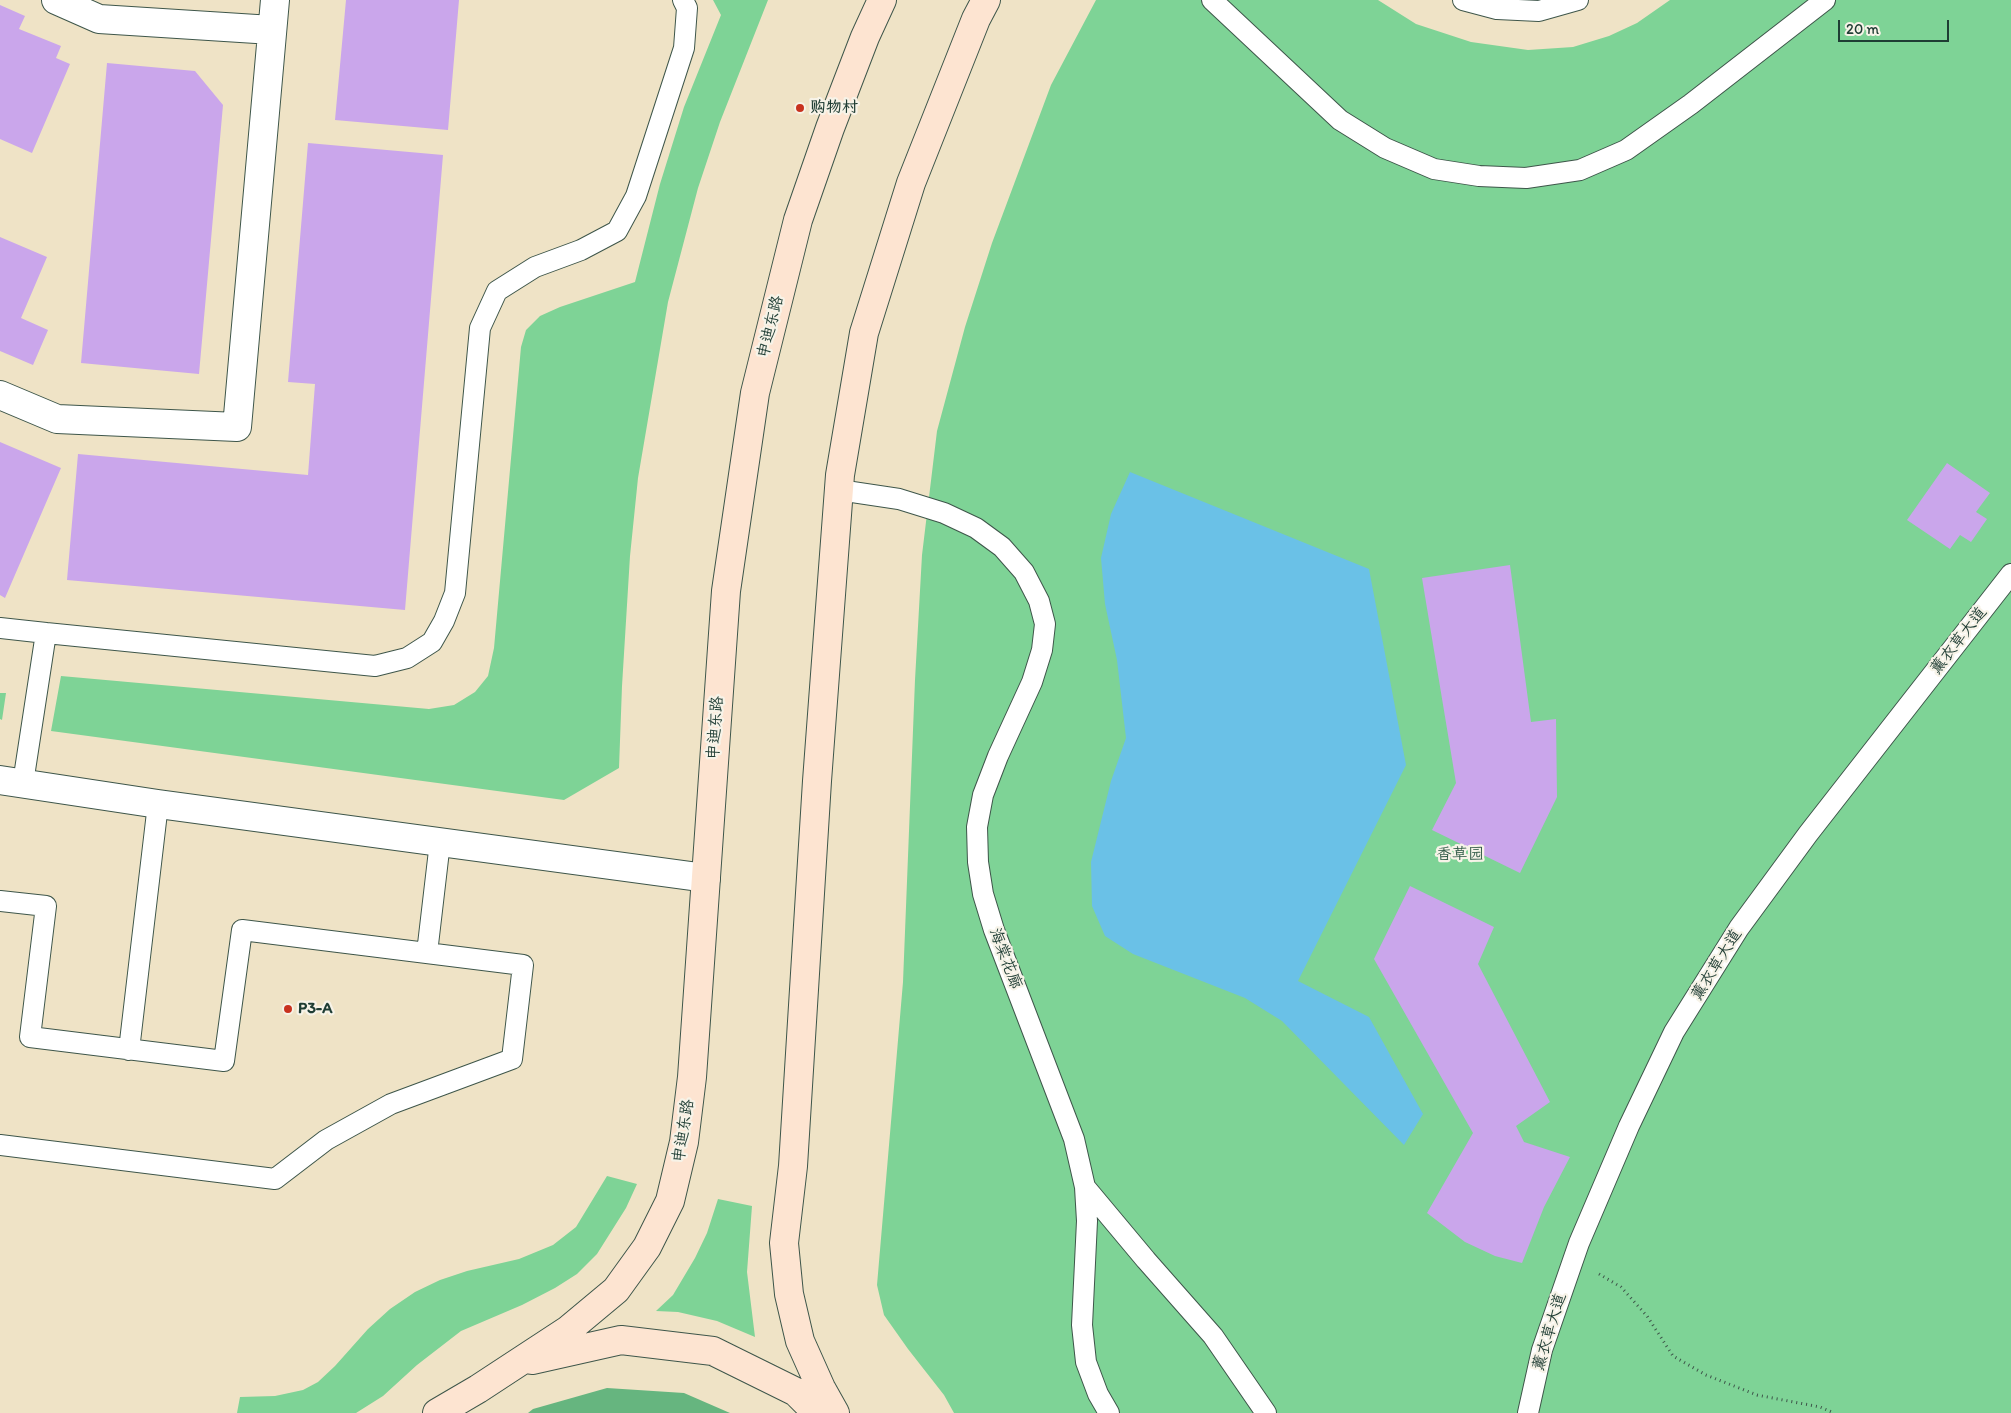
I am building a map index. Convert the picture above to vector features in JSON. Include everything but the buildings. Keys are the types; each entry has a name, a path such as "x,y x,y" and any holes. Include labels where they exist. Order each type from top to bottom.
{"street":[{"path":"56,0 99,19 272,30"},
{"path":"0,394 57,418 237,428 274,0"},
{"name":"申迪东路","path":"478,1389 568,1330 616,1290 647,1247 670,1201 684,1142 692,1077 726,590 755,394 798,220 830,128 865,37 882,0"},
{"path":"835,1413 821,1388 800,1341 789,1294 784,1243 792,1166 817,781 839,490 864,333 911,183 976,20 986,0"},
{"path":"12,782 158,804 706,878"},
{"path":"436,1413 530,1360 621,1340 713,1351 796,1392 817,1413"},
{"path":"450,1413 478,1389"}],"lane":[{"path":"0,628 375,666 407,658 432,642 444,621 455,592 480,328 497,291 535,267 581,250 616,231 636,196 684,48 687,8 683,0"},
{"path":"1212,0 1340,120 1385,148 1434,169 1478,176 1526,178 1580,170 1626,150 1691,104 1825,0"},
{"path":"1463,0 1497,9 1539,11 1578,0"},
{"name":"海棠花廊","path":"839,490 899,499 944,513 976,528 1002,547 1024,572 1039,601 1045,624 1042,650 1032,682 998,756 983,796 977,828 978,862 983,894 994,930 1074,1139 1085,1187 1086,1260 1082,1325 1086,1362 1098,1394 1109,1413"},
{"name":"薰衣草大道","path":"1528,1413 1542,1350 1573,1259 1629,1126 1674,1032 1739,928 1808,834 2011,574"},
{"path":"12,782 46,633"},
{"path":"129,1050 158,804"},
{"path":"427,953 440,842"},
{"path":"0,900 46,906 30,1037 224,1062 242,930 523,965 512,1059 391,1104 326,1140 275,1179 0,1145"},
{"path":"1085,1187 1213,1336 1266,1413"}],"path":[{"path":"1573,1259 1621,1287 1647,1316 1673,1356 1706,1375 1757,1395 1820,1407 1834,1413"}],"green space":[{"path":"713,0 768,0 720,122 698,188 668,302 638,478 630,556 619,768 564,800 51,731 61,676 429,709 454,705 475,692 488,676 494,648 521,347 526,330 540,316 560,307 635,282 660,184 684,107 721,15"},
{"name":"香草园","path":"1096,0 1378,0 1416,24 1471,42 1528,50 1573,47 1609,36 1637,23 1670,0 2011,0 2011,1413 954,1413 944,1395 884,1315 877,1285 903,982 922,555 937,431 965,327 992,243 1051,85"},
{"path":"0,693 6,693 2,720 0,719"},
{"path":"607,1176 637,1184 626,1208 597,1254 577,1274 522,1305 461,1331 417,1365 383,1396 356,1413 237,1413 240,1397 275,1396 303,1390 318,1382 368,1329 390,1309 415,1292 440,1280 467,1271 519,1259 553,1245 576,1227"},
{"path":"718,1199 752,1206 747,1272 755,1337 717,1321 678,1312 656,1311 673,1295 695,1258 707,1233"},
{"path":"607,1388 684,1393 730,1413 528,1413 533,1409"}],"water":[{"path":"1130,472 1369,569 1406,765 1298,981 1369,1017 1423,1114 1404,1145 1282,1021 1245,998 1133,954 1105,936 1092,906 1091,862 1111,781 1126,738 1117,660 1105,604 1101,558 1111,514"}],"place":[{"name":"购物村","path":"800,108"},
{"name":"P3-A","path":"288,1009"}]}
